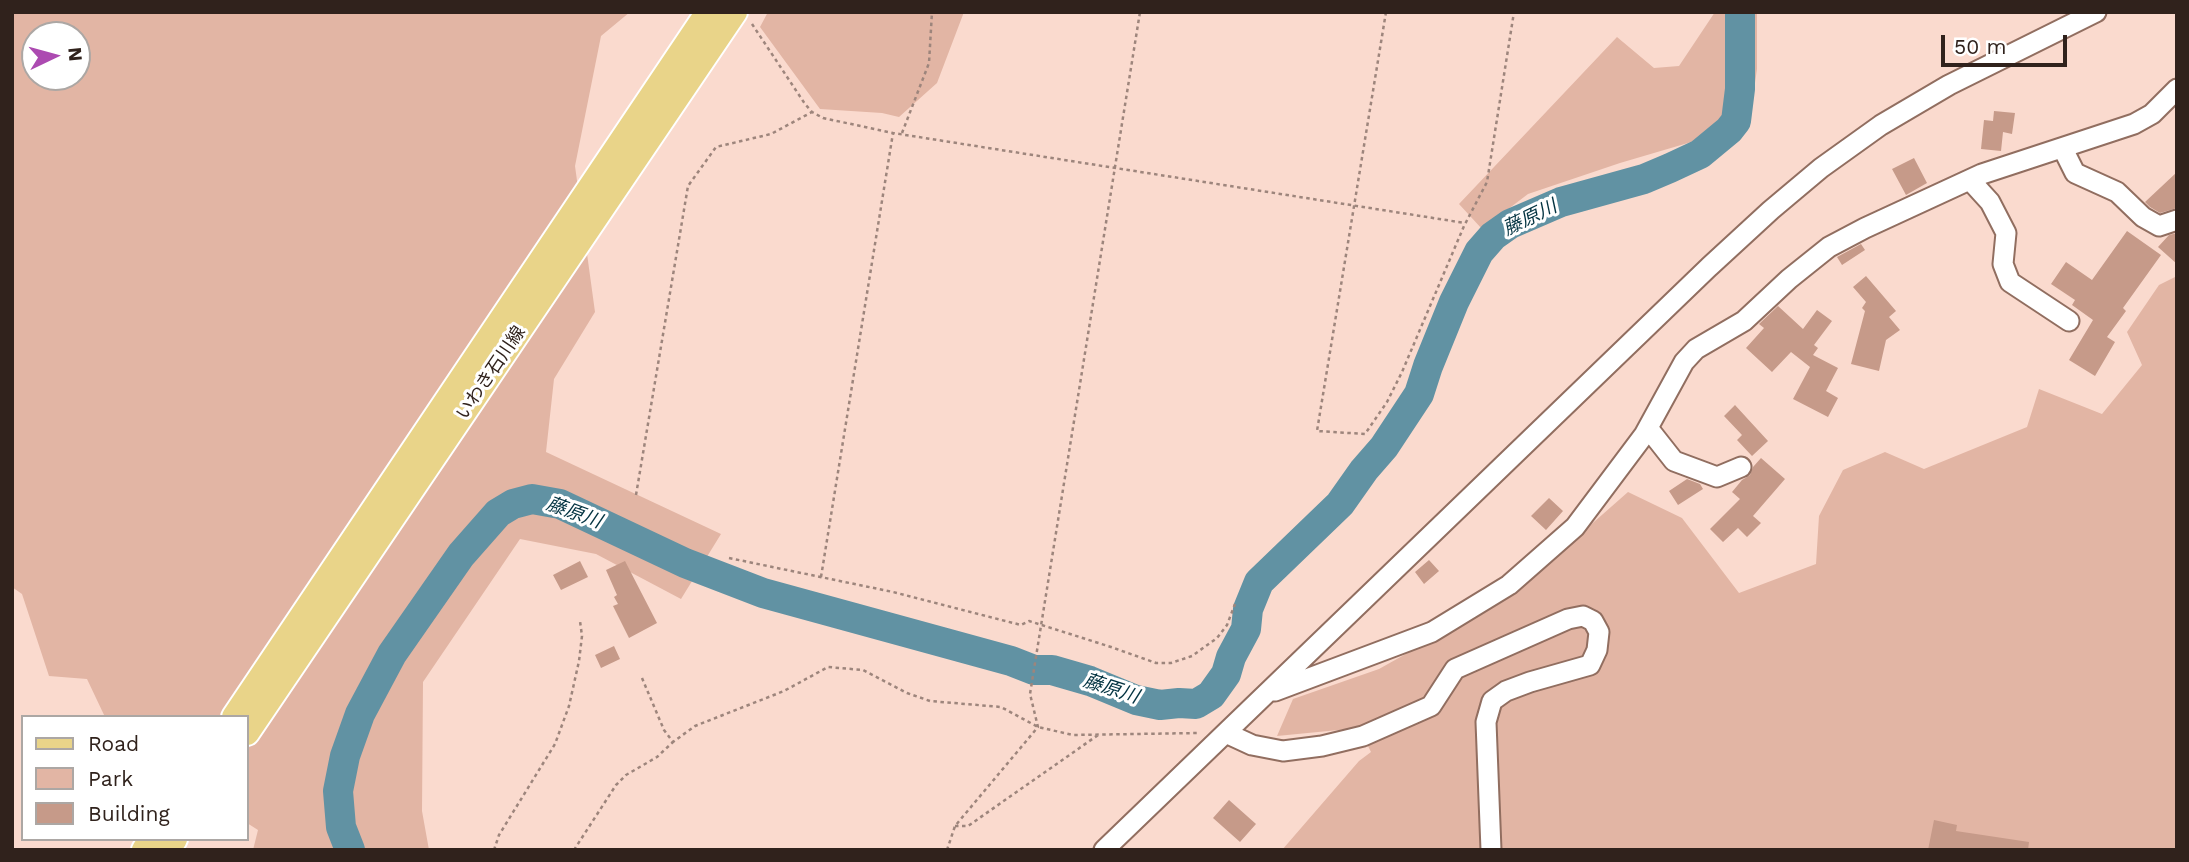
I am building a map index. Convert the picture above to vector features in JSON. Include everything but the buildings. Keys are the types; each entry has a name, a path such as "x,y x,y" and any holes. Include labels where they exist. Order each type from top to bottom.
{"main road":[{"name":"いわき石川線","path":"235,715 708,12"},
{"name":"いわき石川線","path":"248,732 743,18"}],"street":[{"path":"1104,850 1771,210 1821,168 1881,125 1949,85 2096,12"},
{"path":"1269,693 1432,632 1509,585 1575,527 1648,428 1684,362 1696,349 1744,321 1789,279 1829,247 1970,180 2134,124 2152,114 2177,89"},
{"path":"2063,149 2075,173 2116,192 2143,217 2159,226 2177,220"},
{"path":"1970,180 1990,202 2006,233 2003,264 2010,282 2069,321"},
{"path":"1648,428 1674,461 1717,477 1741,467"},
{"path":"1226,733 1252,746 1283,751 1322,746 1363,736 1432,706 1455,669 1568,619 1583,616 1593,621 1599,632 1597,650 1590,666 1530,682 1506,691 1492,701 1486,722 1491,850"}],"path":[{"path":"901,133 929,63 932,12"},
{"path":"1038,727 1030,694 1140,12"},
{"path":"1387,12 1318,431 1365,434 1397,382 1464,226 1486,182 1514,12"},
{"path":"743,18 812,112 823,118 893,133 1465,223"},
{"path":"636,495 688,186 716,147 771,134 812,112"},
{"path":"821,577 893,133"},
{"path":"729,558 893,592 1021,625 1029,621 1156,663 1171,663 1192,656 1217,638 1227,625 1235,604"},
{"path":"494,850 499,835 555,744 569,706 579,661 582,636 580,621"},
{"path":"574,850 616,785 626,775 657,757 673,742 702,723 783,691 828,667 863,670 907,693 930,701 1001,707 1038,727 1073,735 1226,733"},
{"path":"642,678 664,730 673,742"},
{"path":"947,850 955,826 1038,727"},
{"path":"955,826 968,826 1098,734"}],"green space":[{"path":"12,12 630,12 601,36 575,166 595,312 554,379 546,452 721,534 681,599 596,554 520,539 423,682 422,811 429,850 253,850 258,830 248,824 248,715 104,715 87,679 49,676 22,594 12,587"},
{"path":"768,12 964,12 937,83 899,117 882,113 820,109 760,27"},
{"path":"1715,12 1757,12 1757,69 1749,125 1620,163 1528,194 1482,229 1459,204 1617,37 1654,68 1679,66"},
{"path":"2177,276 2177,850 1282,850 1359,761 1371,752 1359,728 1277,736 1293,699 1379,669 1511,595 1628,492 1682,518 1739,593 1816,564 1819,516 1843,470 1885,452 1924,469 2027,427 2039,389 2102,414 2142,365 2127,332 2159,285"}],"waterway":[{"name":"藤原川","path":"350,850 341,827 338,791 345,756 360,714 392,654 461,555 498,513 513,504 532,499 560,504 685,563 763,593 1011,661 1034,670 1052,670 1090,681 1136,700 1160,705 1196,704 1211,695 1226,674 1231,657 1246,629 1248,609 1259,582 1340,504 1384,447 1419,394 1454,302 1479,252 1493,236 1510,224 1561,202 1644,179 1700,154 1736,121 1740,89 1740,12"}]}
